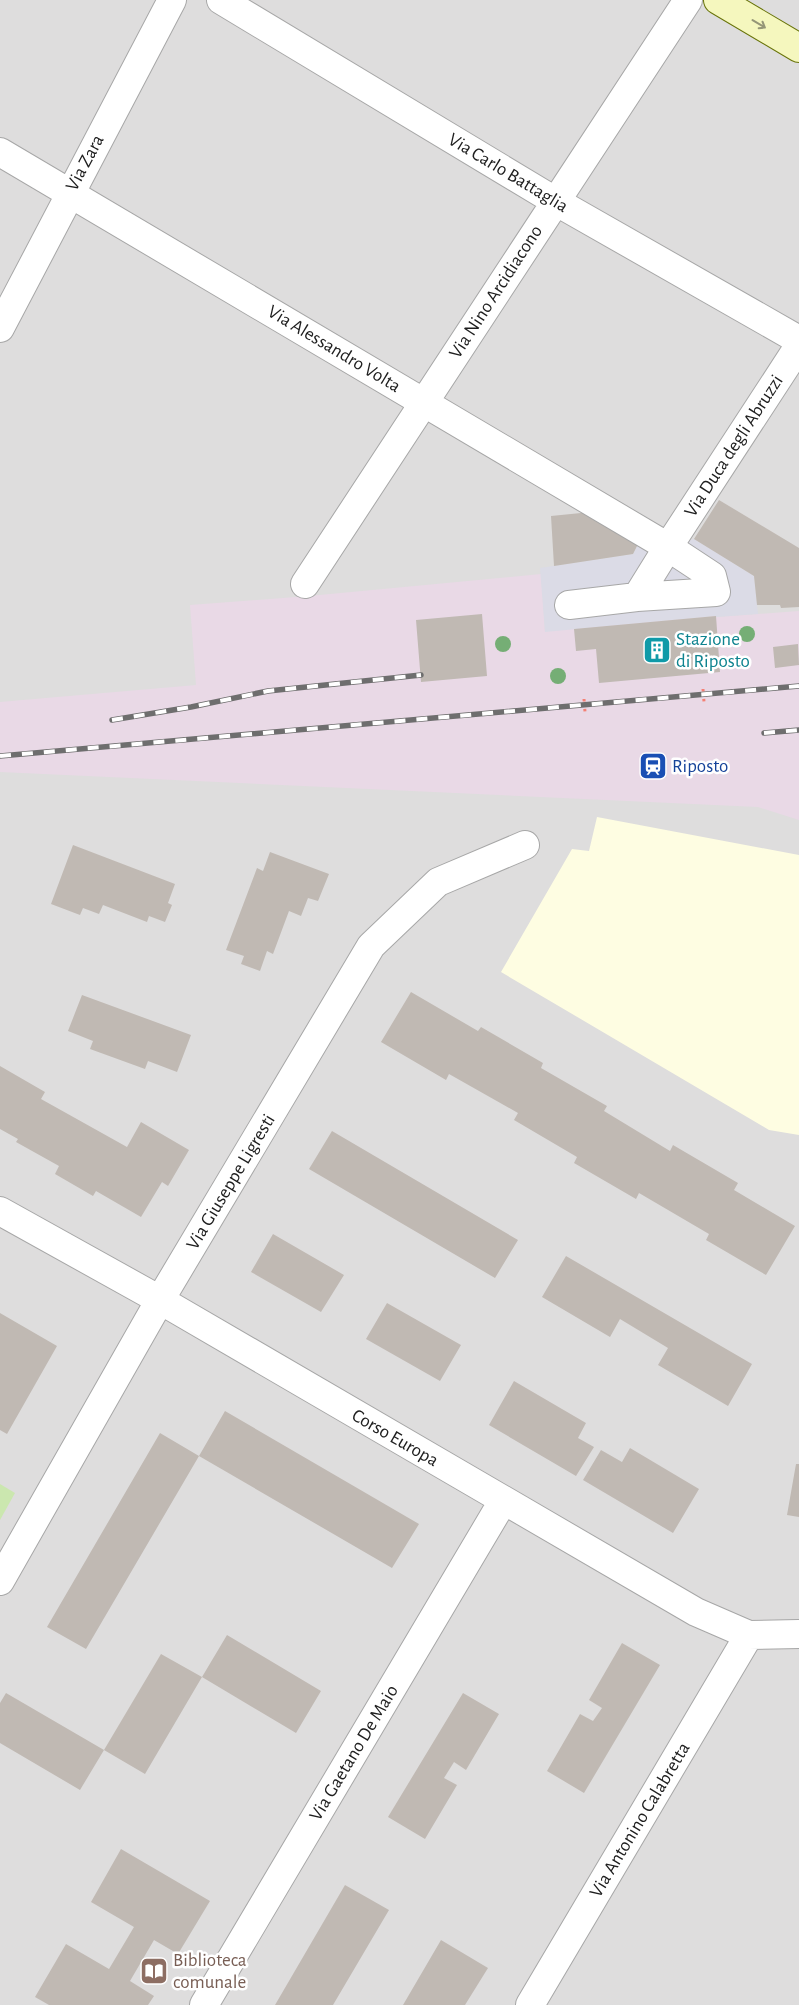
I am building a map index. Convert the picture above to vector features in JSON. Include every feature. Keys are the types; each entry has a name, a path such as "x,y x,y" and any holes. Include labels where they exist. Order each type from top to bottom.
{"street":[{"name":"Via Zara","path":"0,328 172,0"},
{"name":"Via Carlo Battaglia","path":"221,0 555,202 799,340"},
{"name":"Via Nino Arcidiacono","path":"305,584 688,0"},
{"path":"718,0 799,48"},
{"name":"Via Alessandro Volta","path":"0,152 668,546 712,576 716,592 637,597"},
{"name":"Via Duca degli Abruzzi","path":"637,597 668,546 799,346"},
{"path":"569,605 637,597"},
{"name":"Via Giuseppe Ligresti","path":"0,1581 160,1300 372,946 438,882 525,845"},
{"name":"Corso Europa","path":"0,1210 160,1300 696,1612 749,1635 799,1634"},
{"name":"Via Gaetano De Maio","path":"204,2005 503,1501"},
{"name":"Via Antonino Calabretta","path":"530,2005 749,1635"}],"path":[{"path":"703,689 704,702"},
{"path":"584,699 585,712"}],"shaded area":[{"path":"0,0 799,0 799,2005 0,2005"},
{"path":"694,539 754,576 758,614 715,616 545,632 540,568 633,554 639,542 668,546"},
{"path":"541,574 545,631 716,616 799,611 799,820 758,807 0,772 0,702 196,685 190,605 309,596"},
{"path":"597,817 799,855 799,1135 769,1130 501,972 572,849 589,851"}],"green space":[{"path":"0,1484 15,1493 0,1520"}],"building":[{"path":"719,500 799,548 799,607 781,608 780,605 757,605 754,576 694,539"},
{"path":"591,512 639,542 633,554 554,566 551,516"},
{"path":"482,614 487,676 421,682 416,620"},
{"name":"Stazione di Riposto","path":"716,616 720,672 599,683 596,649 576,651 574,629"},
{"path":"798,644 799,665 775,668 773,647"},
{"path":"73,845 175,884 168,903 172,905 165,922 149,916 147,922 103,905 99,914 83,908 80,915 51,904"},
{"path":"270,852 329,874 318,901 308,898 301,916 289,911 273,954 267,951 260,971 241,964 244,956 226,950 257,868 263,871"},
{"path":"411,992 478,1031 481,1027 543,1063 541,1068 607,1106 604,1111 670,1151 673,1145 738,1183 734,1190 795,1226 766,1275 706,1240 709,1234 639,1193 636,1199 574,1163 577,1157 514,1120 518,1113 449,1074 446,1080 381,1042"},
{"path":"82,995 191,1035 177,1072 148,1061 145,1069 90,1049 93,1041 68,1031"},
{"path":"0,1066 45,1092 41,1099 127,1147 141,1122 189,1150 168,1186 162,1182 141,1217 96,1191 93,1196 55,1174 59,1166 16,1142 18,1139 0,1129"},
{"path":"332,1131 518,1240 495,1278 309,1169"},
{"path":"273,1234 344,1275 321,1312 251,1272"},
{"path":"566,1256 752,1364 728,1406 658,1365 668,1348 620,1319 610,1337 542,1297"},
{"path":"387,1303 461,1345 440,1381 366,1339"},
{"path":"0,1313 57,1346 7,1434 0,1430"},
{"path":"514,1381 586,1423 578,1438 594,1447 576,1476 489,1425"},
{"path":"225,1411 419,1524 392,1568 199,1456"},
{"path":"160,1433 199,1456 86,1649 47,1627"},
{"path":"630,1448 699,1489 673,1533 583,1480 601,1450 622,1462"},
{"path":"796,1464 799,1464 799,1517 787,1515"},
{"path":"227,1635 321,1691 296,1733 202,1677"},
{"path":"622,1643 660,1665 584,1793 547,1771 580,1714 593,1721 602,1708 589,1700"},
{"path":"161,1654 202,1677 145,1774 104,1750"},
{"path":"6,1693 104,1750 80,1790 0,1743 0,1703"},
{"path":"463,1693 499,1714 466,1770 454,1762 444,1778 457,1785 425,1839 388,1817"},
{"path":"121,1849 210,1901 178,1954 154,1940 130,1981 154,1996 148,2005 49,2005 35,1997 66,1944 109,1969 134,1927 91,1902"},
{"path":"345,1885 389,1910 333,2005 275,2005"},
{"path":"441,1940 488,1968 465,2005 403,2005"}],"railway":[{"path":"112,720 191,707 268,691 421,675"},
{"path":"0,756 799,686"},
{"path":"764,733 799,730"}],"place":[{"name":"Stazione di Riposto","path":"657,650"},
{"name":"Riposto","path":"653,766"},
{"name":"Biblioteca comunale","path":"154,1971"}]}
